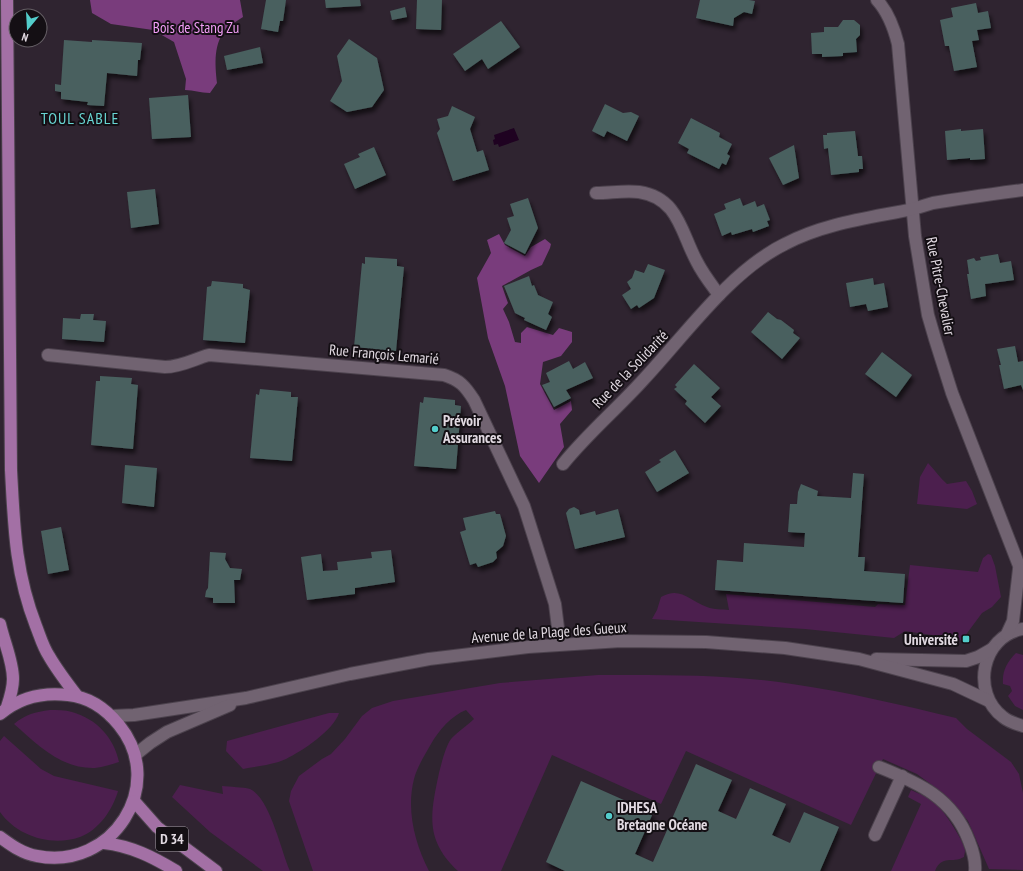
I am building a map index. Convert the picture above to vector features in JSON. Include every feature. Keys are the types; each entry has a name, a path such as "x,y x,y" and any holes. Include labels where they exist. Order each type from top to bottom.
{"main road":[{"path":"7,0 11,470 16,551 24,590 40,636 48,655 77,696"},
{"path":"0,624 8,650 13,679 4,710"},
{"path":"0,837 12,847 36,856 62,858 87,852 104,843 122,824 134,801 138,770 135,755 126,734 111,716 96,704 77,696 51,693 25,698 4,710"},
{"name":"D 34","path":"134,801 157,827 216,871"},
{"name":"D 34","path":"104,843 119,845 136,850 176,871"}],"street":[{"name":"Rue Pitre-Chevalier","path":"882,2 898,44 913,209 928,315 934,339 952,393 1021,572 1013,621 1008,634"},
{"name":"Rue de la Solidarité","path":"563,464 585,438 644,380 719,295 745,270 773,250 809,233 855,220 932,204 1023,190"},
{"path":"596,193 638,192 649,194 668,205 679,220 697,262 708,281 719,295"},
{"name":"Rue François Lemarié","path":"48,355 176,367 197,358 209,355 444,375 460,382 474,400 505,469 524,506 555,604 560,644"},
{"path":"1023,628 1008,634 996,643 986,661 983,675 984,688 989,701 996,710 1004,718 1023,726"},
{"name":"Avenue de la Plage des Gueux","path":"111,716 134,715 246,698 350,674 407,663 501,650 560,644 621,641 706,642 785,648 859,659 947,683 965,689 989,701"},
{"name":"Avenue de la Plage des Gueux","path":"859,659 966,661 978,657 992,649"},
{"name":"Avenue de la Plage des Gueux","path":"135,755 167,732 246,698"},
{"path":"880,766 931,791 952,811 966,834 975,859 975,871"},
{"path":"875,834 902,776"}],"shaded area":[{"path":"514,128 519,140 499,147 498,144 494,145 494,135"},
{"path":"928,463 947,484 966,481 977,504 967,509 917,504 920,477"},
{"path":"988,554 991,555 995,566 1001,597 992,607 982,613 962,640 950,642 945,637 905,631 894,638 805,629 652,619 657,610 661,597 674,593 685,596 710,608 729,610 726,594 875,607 878,604 905,605 910,565 978,572 983,558"},
{"path":"1016,653 1023,655 1023,710 1015,706 1008,696 1012,691 1010,686 1003,684 1003,675 1006,667"},
{"path":"598,675 744,678 813,687 956,718 967,729 1011,762 1019,774 1023,793 1023,870 989,869 968,821 944,794 917,774 883,759 851,825 686,751 661,804 552,755 501,871 458,871 447,860 440,849 435,837 432,814 439,773 447,746 453,736 474,719 466,710 450,720 438,734 421,761 414,779 411,803 413,826 420,850 429,871 313,871 289,801 291,791 299,776 331,754 345,739 362,716 372,708 393,701 500,683"},
{"path":"50,710 64,710 72,712 89,719 97,725 109,737 117,753 119,762 95,768 71,764 61,760 41,747 14,724 31,714"},
{"path":"329,713 339,713 336,720 324,733 300,751 281,761 243,769 226,751 227,741"},
{"path":"4,736 41,769 54,776 118,791 109,812 99,824 87,834 69,840 46,840 25,833 16,827 0,812 0,741"},
{"path":"180,785 223,794 222,786 244,788 250,789 257,794 269,814 290,871 263,871 210,832 172,797"},
{"path":"911,790 936,803 953,826 961,840 965,850 964,857 944,861 935,871 891,871 921,804 908,797"}],"green space":[{"name":"Bois de Stang Zu","path":"90,0 240,0 243,17 227,28 222,34 216,54 217,83 210,93 203,93 185,90 186,79 174,42 153,30 111,24 92,13"},
{"path":"499,234 505,245 525,256 531,247 545,239 551,244 542,265 502,286 508,303 503,309 515,342 521,343 521,333 527,327 553,335 559,328 572,332 572,342 561,356 543,362 540,384 554,410 571,401 572,410 560,424 564,447 539,483 520,456 505,386 488,338 477,278 491,253 487,240"}],"building":[{"path":"266,0 286,0 283,21 280,21 278,32 261,29"},
{"path":"325,0 360,0 361,6 326,8"},
{"path":"417,0 442,0 441,30 416,29"},
{"path":"700,0 755,1 752,14 744,12 734,18 733,26 696,18"},
{"path":"976,3 978,13 988,11 991,28 977,30 979,40 972,41 977,67 954,71 949,46 945,46 940,20 953,17 951,8"},
{"path":"405,7 407,17 392,20 390,11"},
{"path":"843,20 854,20 860,25 860,35 856,39 857,52 843,53 843,56 822,57 822,54 812,54 811,33 824,32 824,27 838,27"},
{"path":"501,21 520,47 488,69 482,59 465,71 453,54"},
{"path":"349,39 377,58 384,90 372,107 347,112 330,101 342,81 337,56"},
{"path":"64,40 142,43 140,60 138,60 137,76 107,73 104,106 87,105 88,102 61,99 61,92 55,91 55,84 61,85"},
{"path":"260,47 263,63 227,70 224,56"},
{"path":"188,95 191,137 152,139 149,98"},
{"path":"605,104 623,113 631,112 639,116 627,141 607,131 604,137 592,131"},
{"path":"452,106 475,117 470,129 477,152 483,150 489,170 453,181 437,133 440,129 437,119 448,116"},
{"path":"691,118 720,133 719,137 732,144 727,154 730,156 726,165 722,163 719,169 687,153 689,149 678,143"},
{"path":"961,129 961,131 983,129 985,159 970,160 970,158 947,160 945,131"},
{"path":"855,131 858,156 862,156 863,169 859,169 859,172 831,175 828,148 824,149 823,135 827,135 827,133"},
{"path":"794,145 799,178 783,185 769,158"},
{"path":"374,147 386,175 355,189 344,164 360,157 358,154"},
{"path":"155,189 159,224 131,228 127,192"},
{"path":"528,198 538,228 525,254 504,243 511,230 507,218 514,216 510,204"},
{"path":"740,198 743,206 755,201 757,207 764,204 770,220 767,221 769,226 753,232 752,229 732,235 731,232 722,236 714,214 726,209 724,204"},
{"path":"998,254 1000,263 1011,261 1014,280 985,284 986,296 971,299 967,274 969,274 967,260 974,258 976,261 981,260 980,257"},
{"path":"365,257 397,259 397,266 404,267 396,351 354,347 362,263 365,264"},
{"path":"648,264 665,270 654,298 639,308 637,305 631,309 622,295 631,289 627,282 632,278 635,270 644,273"},
{"path":"529,276 532,286 534,285 538,295 553,302 548,314 552,317 546,330 524,320 525,318 515,313 504,286"},
{"path":"873,278 874,285 884,283 888,307 868,311 866,304 850,307 846,283"},
{"path":"212,281 243,284 243,288 250,290 245,343 203,340 207,287 211,286"},
{"path":"768,312 794,330 793,333 800,338 782,359 751,332"},
{"path":"81,314 94,314 93,320 106,321 104,342 62,339 63,318 80,319"},
{"path":"1015,346 1018,362 1023,361 1023,390 1021,385 1004,389 999,365 1001,365 997,349"},
{"path":"882,352 912,375 896,397 865,374"},
{"path":"569,361 573,369 585,362 593,378 566,390 571,398 554,407 542,385 550,382 546,373"},
{"path":"694,364 720,388 711,397 721,406 705,423 685,404 687,401 674,389 677,387 675,385"},
{"path":"100,376 132,378 131,384 138,385 133,449 91,445 96,381 100,381"},
{"path":"260,389 291,392 291,397 298,397 292,461 250,458 256,394 259,395"},
{"path":"424,397 455,400 455,405 461,406 456,469 414,466 420,402 423,403"},
{"path":"675,450 689,473 657,492 645,472 661,462 659,460"},
{"path":"125,465 157,468 154,507 122,503"},
{"path":"853,473 864,474 858,557 865,557 864,571 905,574 903,603 715,590 717,560 743,562 744,543 804,547 805,533 788,532 790,504 797,504 798,492 801,484 818,491 817,496 851,498"},
{"path":"574,507 579,510 580,515 595,511 596,515 618,509 625,537 575,549 566,513 569,509"},
{"path":"495,511 496,514 500,514 506,536 503,546 496,552 497,558 493,562 478,567 476,563 470,565 460,532 466,530 463,518"},
{"path":"61,527 69,570 48,574 41,531"},
{"path":"391,550 395,582 355,588 355,594 307,600 301,557 321,554 323,571 338,570 337,562 372,558 371,552"},
{"path":"210,552 226,553 225,559 230,568 242,569 240,580 234,580 235,603 213,603 213,598 205,597 208,588"},
{"name":"IDHESA Bretagne Océane","path":"696,764 732,780 718,811 736,819 750,788 786,804 772,835 790,843 804,812 839,827 820,871 565,871 546,862 581,781 653,813 635,854 653,862"}],"place":[{"name":"Prévoir Assurances","path":"435,429"},
{"name":"Université","path":"966,639"},
{"name":"IDHESA Bretagne Océane","path":"609,816"}],"district":[{"name":"TOUL SABLE","path":"80,118"}]}
